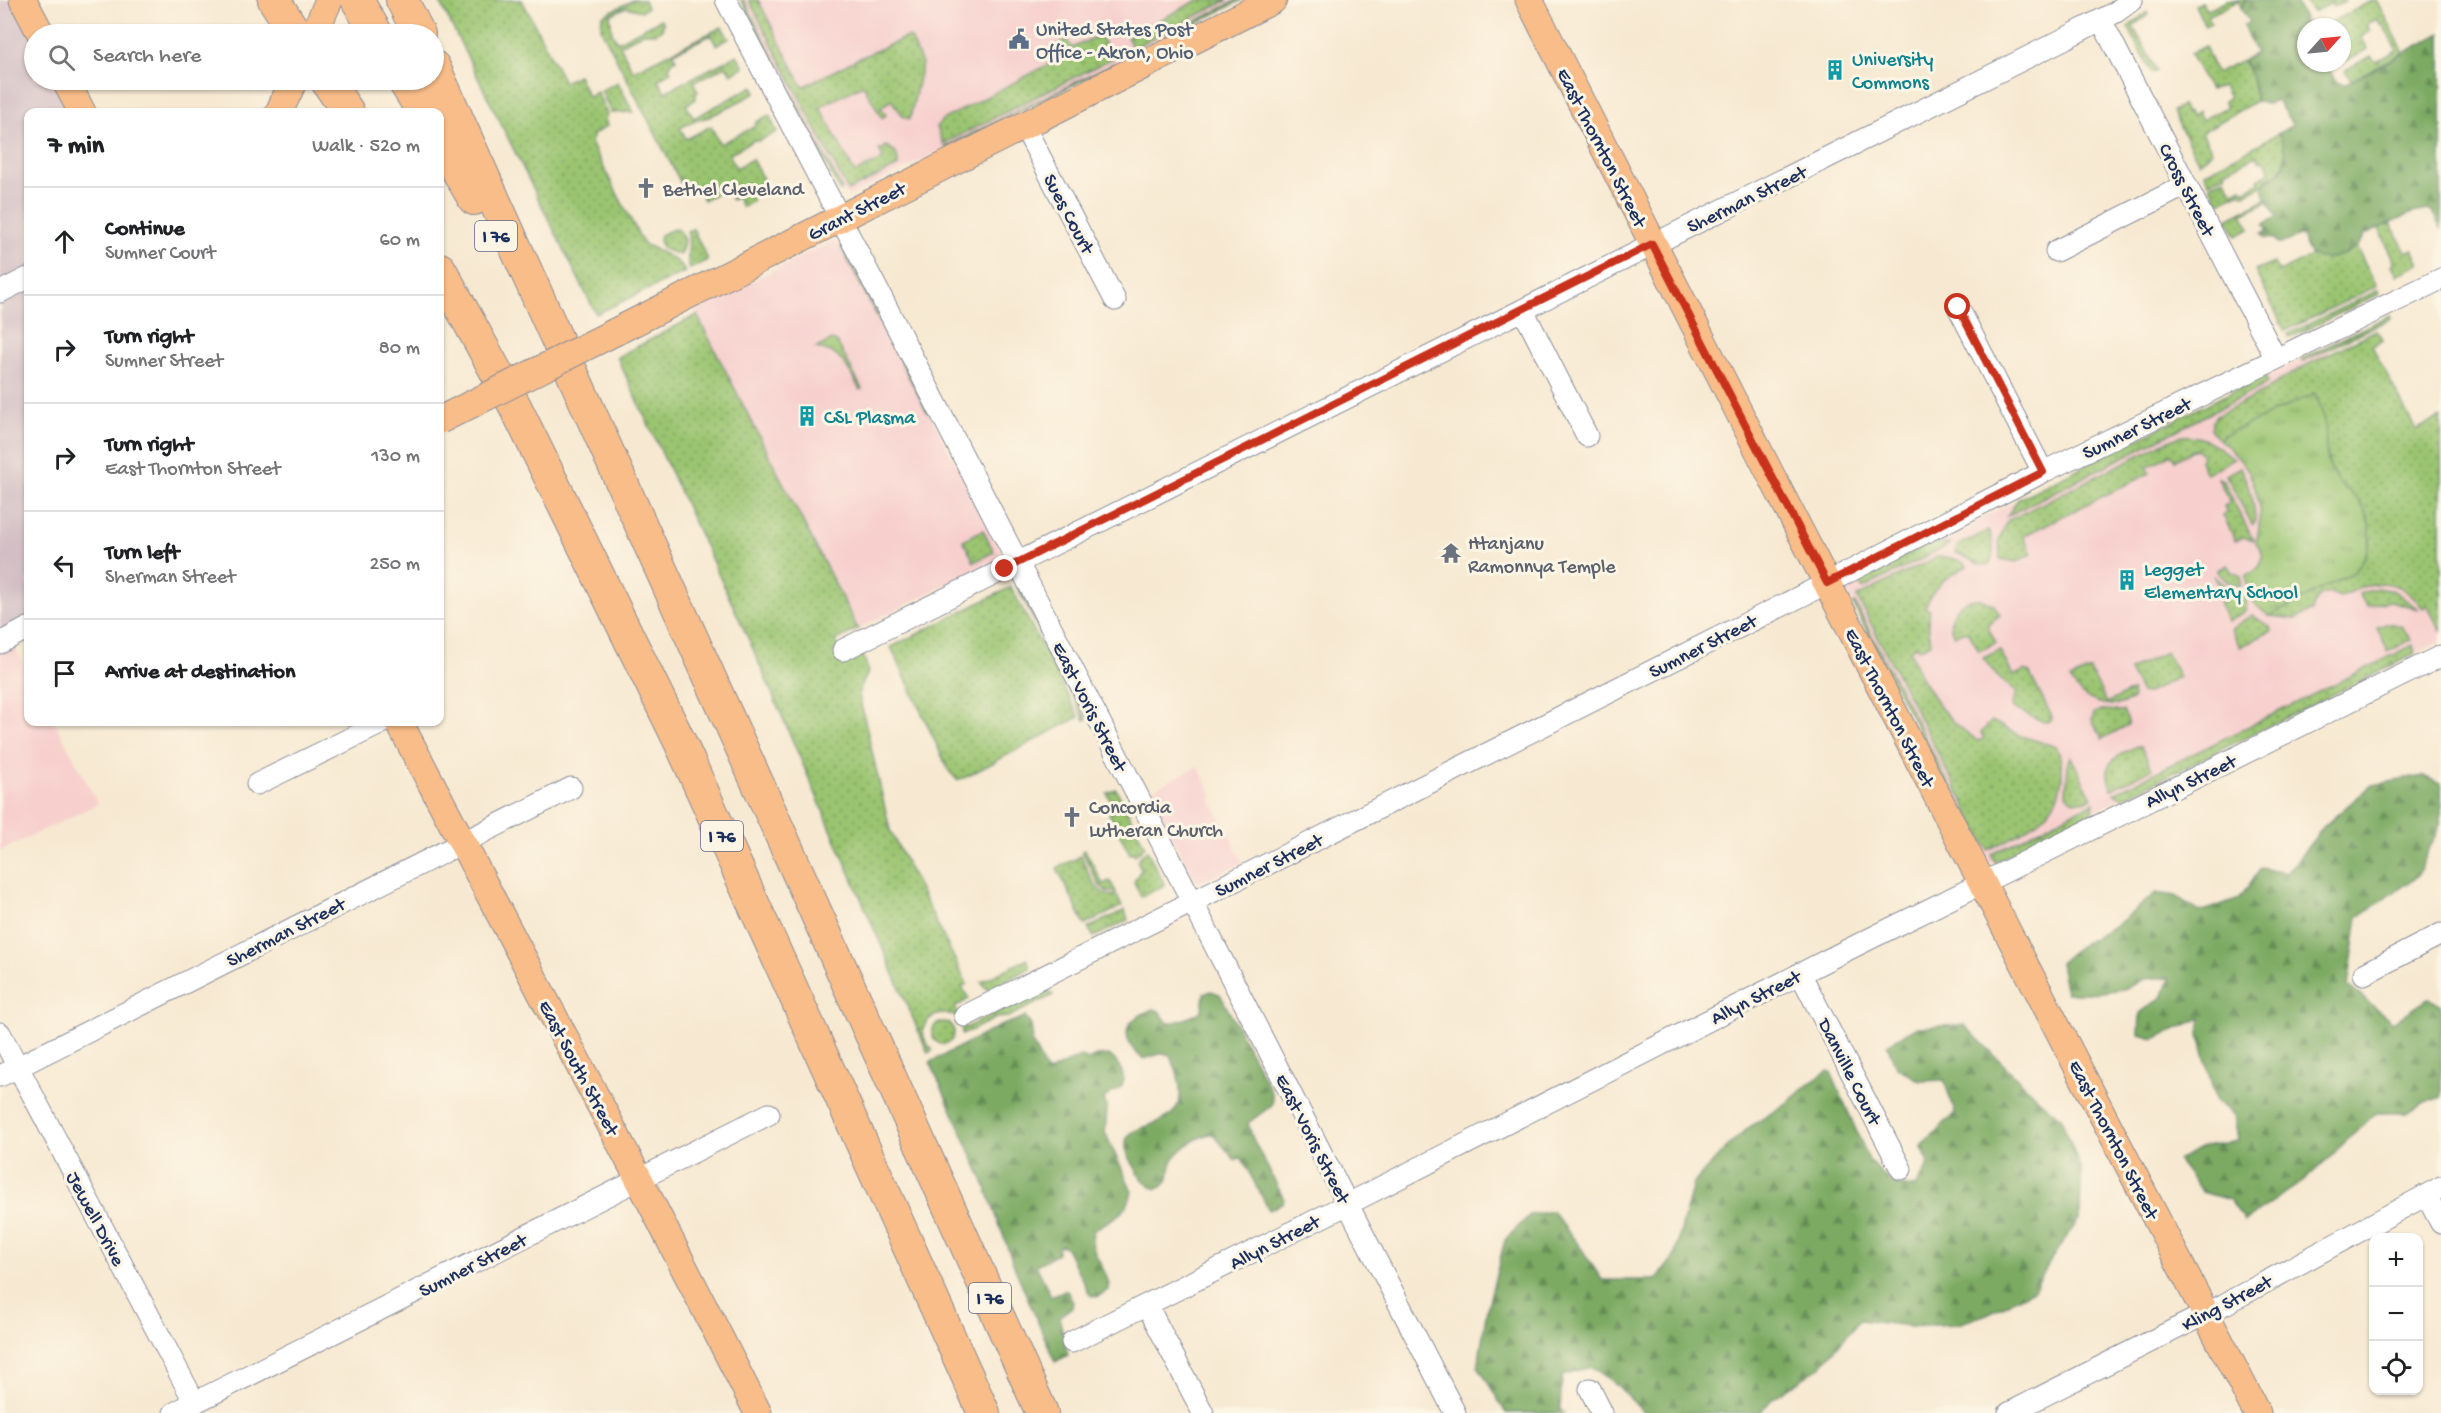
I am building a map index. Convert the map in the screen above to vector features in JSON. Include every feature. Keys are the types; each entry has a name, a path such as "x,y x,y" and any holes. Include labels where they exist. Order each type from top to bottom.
{"highway":[{"path":"274,0 290,24"},
{"path":"285,0 300,24"},
{"path":"357,0 371,24"},
{"path":"402,0 414,24"},
{"path":"444,89 552,332"},
{"path":"334,90 347,108"},
{"path":"338,90 348,108"},
{"path":"410,90 421,108"},
{"name":"I 76","path":"444,148 552,332 712,680 1042,1413"},
{"name":"I 76","path":"444,276 516,408 670,723 984,1413"}],"main road":[{"path":"23,0 36,24"},
{"path":"318,24 329,0"},
{"name":"Grant Street","path":"444,418 1273,0"},
{"name":"East Thornton Street","path":"1529,0 1652,244 2257,1413"},
{"path":"70,90 80,108"},
{"path":"281,108 289,90"},
{"name":"East South Street","path":"401,726 640,1181 758,1413"}],"street":[{"name":"East Voris Street","path":"726,0 1455,1413"},
{"name":"Sherman Street","path":"843,650 2101,20 2133,0"},
{"name":"Cross Street","path":"2101,20 2276,358"},
{"name":"Sues Court","path":"1024,126 1115,300"},
{"path":"2056,251 2186,185"},
{"name":"Sumner Street","path":"965,1016 2043,472 2441,279"},
{"path":"0,292 24,280"},
{"path":"1958,307 2043,472"},
{"path":"1523,310 1587,436"},
{"path":"0,643 24,630"},
{"name":"Allyn Street","path":"1072,1342 1982,882 2439,663"},
{"path":"257,784 376,726"},
{"name":"Sherman Street","path":"9,1072 147,1000 571,788"},
{"path":"2364,974 2441,934"},
{"name":"Danville Court","path":"1800,973 1902,1169"},
{"name":"Jewell Drive","path":"0,1033 9,1072 195,1403"},
{"name":"Sumner Street","path":"174,1413 770,1114"},
{"path":"2434,1191 2441,1223"},
{"name":"Kling Street","path":"2008,1413 2205,1314 2434,1191"},
{"path":"1147,1305 1203,1413"},
{"path":"1590,1389 1602,1413"}],"shaded area":[{"path":"0,0 18,0 29,24 24,24 24,90 68,90 78,108 24,108 24,277 0,289"},
{"path":"741,0 1242,0 850,196 840,191"},
{"path":"834,240 842,244 1001,551 995,560 858,629 694,310"},
{"path":"24,280 24,626 0,639 0,292"},
{"path":"2327,346 2441,567 2441,641 1987,864 1846,590 1847,585"},
{"path":"11,639 24,664 24,726 57,726 98,804 0,851 0,644"},
{"path":"1198,766 1213,796 1210,798 1243,862 1200,882 1194,880 1149,791"}],"green space":[{"path":"439,0 522,0 564,82 578,75 588,97 597,92 607,114 605,119 607,126 594,134 591,143 643,243 672,258 685,272 596,314"},
{"path":"633,0 644,0 647,8 641,11 626,7 610,15 612,32 617,42 661,19 664,24 663,28 656,33 643,33 620,45 633,71 722,27 729,39 716,45 711,35 673,53 676,59 669,68 671,72 658,79 665,92 737,55 744,67 731,74 726,66 694,82 698,92 696,99 686,105 694,118 753,86 756,93 709,117 696,120 680,128 686,139 711,126 720,144 752,128 756,122 769,115 777,132 759,141 754,140 729,154 736,168 752,159 765,183 748,192 753,201 742,207 737,197 732,200 726,188 704,200 698,187 686,193 601,29 602,16"},
{"path":"741,0 744,0 842,189 840,191"},
{"path":"749,0 758,0 803,87 855,60 907,37 911,38 922,64 910,119 904,117 891,100 881,108 886,115 882,118 863,85 820,107 855,173 883,159 879,149 882,150 885,146 896,154 898,166 848,191"},
{"path":"1198,0 1228,0 1133,48 1127,37"},
{"path":"1237,0 1242,0 1138,53 1136,51"},
{"path":"2227,0 2246,0 2241,7 2238,1 2208,16 2211,23 2205,26 2195,5 2201,2 2206,10"},
{"path":"2246,0 2295,0 2304,18 2297,18 2297,72 2332,72 2342,84 2346,84 2441,33 2441,228 2432,212 2428,210 2412,213 2365,234 2350,251 2326,258 2311,256 2301,235 2283,243 2265,238 2262,233 2268,230 2264,224 2277,217 2265,195 2263,186 2282,170 2285,154 2279,133 2293,125 2277,101 2267,104 2256,101 2252,77 2243,60 2256,53 2243,26 2249,22 2241,7"},
{"path":"2304,0 2346,0 2333,7 2331,3 2313,12"},
{"path":"2376,0 2404,52 2351,81 2346,72 2351,72 2351,67 2371,56 2376,62 2397,50 2377,19 2367,24 2371,31 2361,37 2368,49 2351,58 2351,18 2340,18"},
{"path":"2147,12 2148,15 2133,26 2157,71 2152,73 2128,27"},
{"path":"1099,35 1113,58 943,144 937,127 942,120 1057,60 1052,47 1067,39 1072,48"},
{"path":"2205,46 2216,73 2243,60 2252,77 2256,101 2202,132 2212,151 2199,163 2172,111 2182,105 2187,114 2189,112 2191,116 2198,112 2202,120 2227,107 2224,101 2229,98 2223,86 2210,90 2190,54"},
{"path":"1114,63 1113,65 946,149 945,147"},
{"path":"618,82 633,112 611,113 601,90"},
{"path":"2279,133 2285,147 2285,162 2278,173 2266,180 2263,186 2245,194 2239,193 2219,203 2210,185 2225,178 2233,193 2242,188 2244,191 2260,182 2258,179 2270,172 2264,159 2260,161 2257,156 2225,171 2226,174 2209,182 2204,173"},
{"path":"2266,199 2268,201 2242,214 2250,229 2236,236 2227,219"},
{"path":"2391,224 2406,252 2413,249 2420,264 2397,275 2392,265 2393,257 2378,227"},
{"path":"676,228 683,237 680,255 663,249 659,241 660,235"},
{"path":"693,229 708,260 690,269 687,231"},
{"path":"2356,246 2377,286 2285,331 2255,271 2274,263 2279,272 2311,256 2335,257"},
{"path":"841,247 843,247 929,411 927,412"},
{"path":"2378,290 2379,294 2290,338 2288,334"},
{"path":"697,315 858,629 835,641 846,662 862,654 866,663 867,674 861,684 859,695 890,830 967,984 962,987 969,999 955,1007 965,1028 1045,988 1053,995 1008,1017 996,1018 962,1035 960,1023 954,1016 945,1014 936,1016 928,1021 923,1029 925,1039 933,1050 928,1053 749,640 617,357"},
{"path":"2390,315 2391,318 2302,362 2301,359"},
{"path":"2376,330 2383,340 2372,346 2416,430 2441,417 2441,631 2427,606 2423,608 2403,590 2384,583 2364,587 2340,597 2330,594 2322,595 2313,605 2312,611 2296,619 2270,616 2354,572 2361,564 2370,544 2370,527 2362,507 2339,484 2329,465 2325,446 2325,427 2224,435 2219,440 2211,430 2216,416 2259,394 2299,369"},
{"path":"832,340 837,342 862,389 860,390 838,357 816,348"},
{"path":"2265,375 2268,383 2256,390 2007,516 2018,499"},
{"path":"2315,393 2324,419 2327,455 2331,471 2364,509 2368,518 2370,537 2365,556 2354,572 2270,616 2252,599 2246,582 2246,575 2256,570 2262,562 2262,553 2256,543 2259,528 2258,499 2249,473 2231,450 2219,440 2224,435"},
{"path":"2183,436 2204,439 2234,459 2206,474 2200,461 2202,455 2197,449 2175,460 2171,454 2147,467 2150,473 2023,536 2032,554 2017,562 2000,559 1999,540 2007,521 2169,440"},
{"path":"2240,467 2253,501 2255,523 2252,525 2226,475"},
{"path":"2218,478 2223,480 2253,540 2244,537 2235,540 2223,515 2227,513 2224,506 2230,503"},
{"path":"983,530 994,552 974,562 963,540"},
{"path":"1988,531 1993,548 1992,558 1988,565 1981,565 1955,552 1957,546"},
{"path":"1930,543 1950,544 1863,589 1858,580"},
{"path":"1936,557 1953,558 1967,566 1937,587 1925,608 1930,610 1928,623 1931,643 1918,649 1916,645 1910,651 1920,676 1940,707 1954,723 1978,741 1984,739 1981,733 1992,721 2018,735 2057,747 2062,767 2061,785 2056,799 2047,812 2035,823 1988,850 1857,597"},
{"path":"2227,565 2232,572 2241,576 2241,586 2227,581 2217,570"},
{"path":"2213,575 2218,581 2242,595 2247,604 2245,611 2228,622 2219,603 2226,600"},
{"path":"1018,584 1087,719 1085,720 1016,585"},
{"path":"1011,587 1079,717 957,780 949,771 891,647"},
{"path":"2377,588 2394,591 2418,609 2391,601 2366,606 2359,594"},
{"path":"1981,599 1994,605 2000,615 1987,625 1996,643 1979,651 1968,631 1953,634 1951,620 1956,608 1961,604"},
{"path":"1855,603 1980,844 1977,845 1853,604"},
{"path":"2252,615 2270,627 2271,631 2240,647 2231,629"},
{"path":"2388,623 2401,626 2411,640 2388,652 2377,628"},
{"path":"2413,645 2415,654 2123,798 2114,793"},
{"path":"2000,650 2013,676 2025,670 2029,672 2052,717 2049,722 2044,722 2013,708 2012,703 2017,692 1997,676 1983,658"},
{"path":"2166,652 2179,677 2146,694 2141,693 2129,670"},
{"path":"2090,670 2107,703 2132,691 2133,699 2116,705 2098,702 2089,699 2075,687 2070,679"},
{"path":"2101,710 2123,711 2128,725 2102,739 2092,720 2094,713"},
{"path":"2137,746 2141,747 2152,769 2112,789 2109,780 2109,766 2117,757"},
{"path":"2071,757 2092,798 2074,801 2066,794 2068,764"},
{"path":"2423,776 2441,784 2441,822 2417,877 2358,917 2348,986 2393,1022 2428,999 2441,1004 2441,1098 2424,1102 2407,1113 2376,1113 2305,1180 2244,1221 2230,1200 2202,1192 2177,1160 2204,1146 2238,1141 2234,1115 2216,1101 2199,1035 2201,1018 2154,1039 2139,1035 2140,1013 2163,996 2169,977 2144,979 2124,989 2093,993 2066,993 2060,963 2078,947 2118,924 2156,893 2176,896 2200,912 2240,898 2261,868 2287,873 2325,825 2372,785"},
{"path":"1116,789 1145,846 1135,855 1133,852 1130,854 1109,813 1115,809 1107,793"},
{"path":"2094,802 2093,813 1995,862 1991,854"},
{"path":"1085,850 1103,884 1110,881 1116,892 1107,892 1099,885 1082,851"},
{"path":"1147,850 1165,885 1141,897 1134,882 1141,869 1137,860"},
{"path":"1081,856 1098,889 1110,895 1117,895 1122,906 1085,925 1057,868"},
{"path":"1125,910 1128,920 1094,937 1088,928"},
{"path":"1027,959 1030,968 988,990 981,982"},
{"path":"1211,991 1220,994 1272,1093 1271,1106 1248,1123 1253,1139 1284,1199 1283,1203 1269,1210 1241,1157 1235,1160 1213,1134 1196,1140 1179,1153 1172,1162 1167,1182 1157,1188 1149,1186 1142,1179 1126,1150 1126,1142 1130,1134 1163,1120 1174,1112 1180,1100 1179,1081 1170,1055 1163,1053 1144,1059 1135,1052 1129,1042 1127,1031 1129,1026 1137,1017 1153,1009 1159,1011 1168,1023 1191,1016 1202,1010 1204,994"},
{"path":"1025,1017 1031,1025 1033,1039 1031,1040 1047,1073 1080,1056 1088,1060 1096,1056 1109,1055 1116,1061 1123,1075 1120,1088 1104,1099 1107,1109 1105,1132 1132,1191 1123,1211 1094,1230 1092,1238 1095,1253 1106,1275 1109,1290 1097,1297 1090,1295 1066,1248 1062,1245 1058,1247 1058,1253 1036,1265 1051,1296 1067,1291 1073,1302 1072,1307 1059,1317 1068,1355 1055,1362 1016,1271 984,1182 930,1062 1000,1026"},
{"path":"943,1022 951,1025 954,1033 951,1041 943,1044 935,1041 932,1033 935,1025"},
{"path":"1964,1025 2036,1097 2061,1118 2081,1171 2080,1218 2055,1253 2034,1290 1987,1314 1958,1324 1910,1326 1860,1320 1820,1367 1772,1399 1760,1413 1644,1413 1617,1385 1592,1367 1562,1376 1560,1410 1564,1413 1506,1413 1478,1366 1487,1309 1505,1240 1530,1215 1552,1211 1602,1280 1656,1280 1674,1257 1693,1184 1748,1128 1787,1103 1828,1071 1831,1072 1869,1160 1892,1184 1916,1187 1929,1163 1921,1146 1955,1113 1944,1080 1920,1081 1896,1067 1887,1044 1917,1027"}],"place":[{"name":"United States Post Office - Akron, Ohio","path":"1019,39"},
{"name":"University Commons","path":"1835,70"},
{"name":"Bethel Cleveland","path":"646,188"},
{"name":"CSL Plasma","path":"807,416"},
{"name":"Htanjanu Ramonnya Temple","path":"1451,553"},
{"name":"Legget Elementary School","path":"2127,580"},
{"name":"Concordia Lutheran Church","path":"1072,817"}],"route":[{"path":"1005,569 1652,244 1827,583 2043,472 1958,307"}]}
